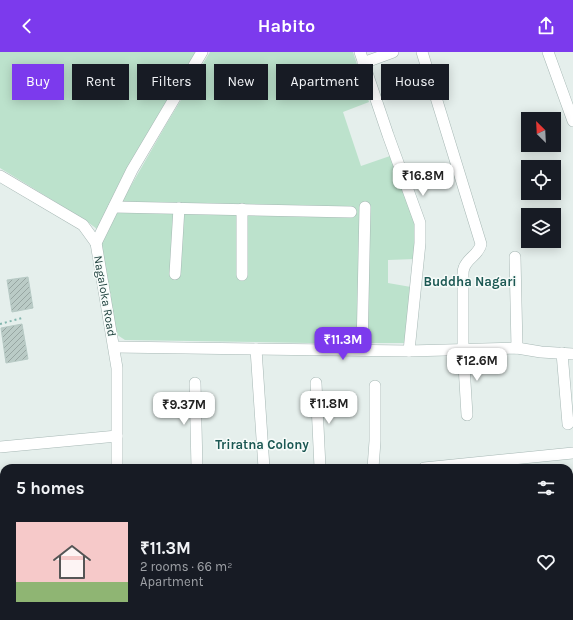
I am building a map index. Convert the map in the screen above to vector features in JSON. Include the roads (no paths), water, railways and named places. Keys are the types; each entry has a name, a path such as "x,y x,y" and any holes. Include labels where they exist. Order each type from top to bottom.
{"street":[{"path":"96,243 132,170 202,52"},
{"path":"393,52 362,57 420,223 420,243 409,351"},
{"path":"422,52 481,244 480,249 468,261 464,268 463,274 463,349 467,415"},
{"path":"548,52 573,121"},
{"name":"Nagaloka Road","path":"0,176 83,225 96,243 117,368 117,464"},
{"path":"114,207 352,212"},
{"path":"362,350 365,207"},
{"path":"175,274 179,208"},
{"path":"242,209 242,275"},
{"path":"515,258 517,348"},
{"path":"114,347 409,351 517,348 542,352 568,353 568,424"},
{"path":"256,349 264,464"},
{"path":"195,383 197,464"},
{"path":"316,384 320,464"},
{"path":"373,464 375,442 375,386"},
{"path":"0,446 117,436"},
{"path":"507,464 534,463 573,453"}],"district":[{"name":"Buddha Nagari","path":"470,281"},
{"name":"Triratna Colony","path":"262,444"}]}
